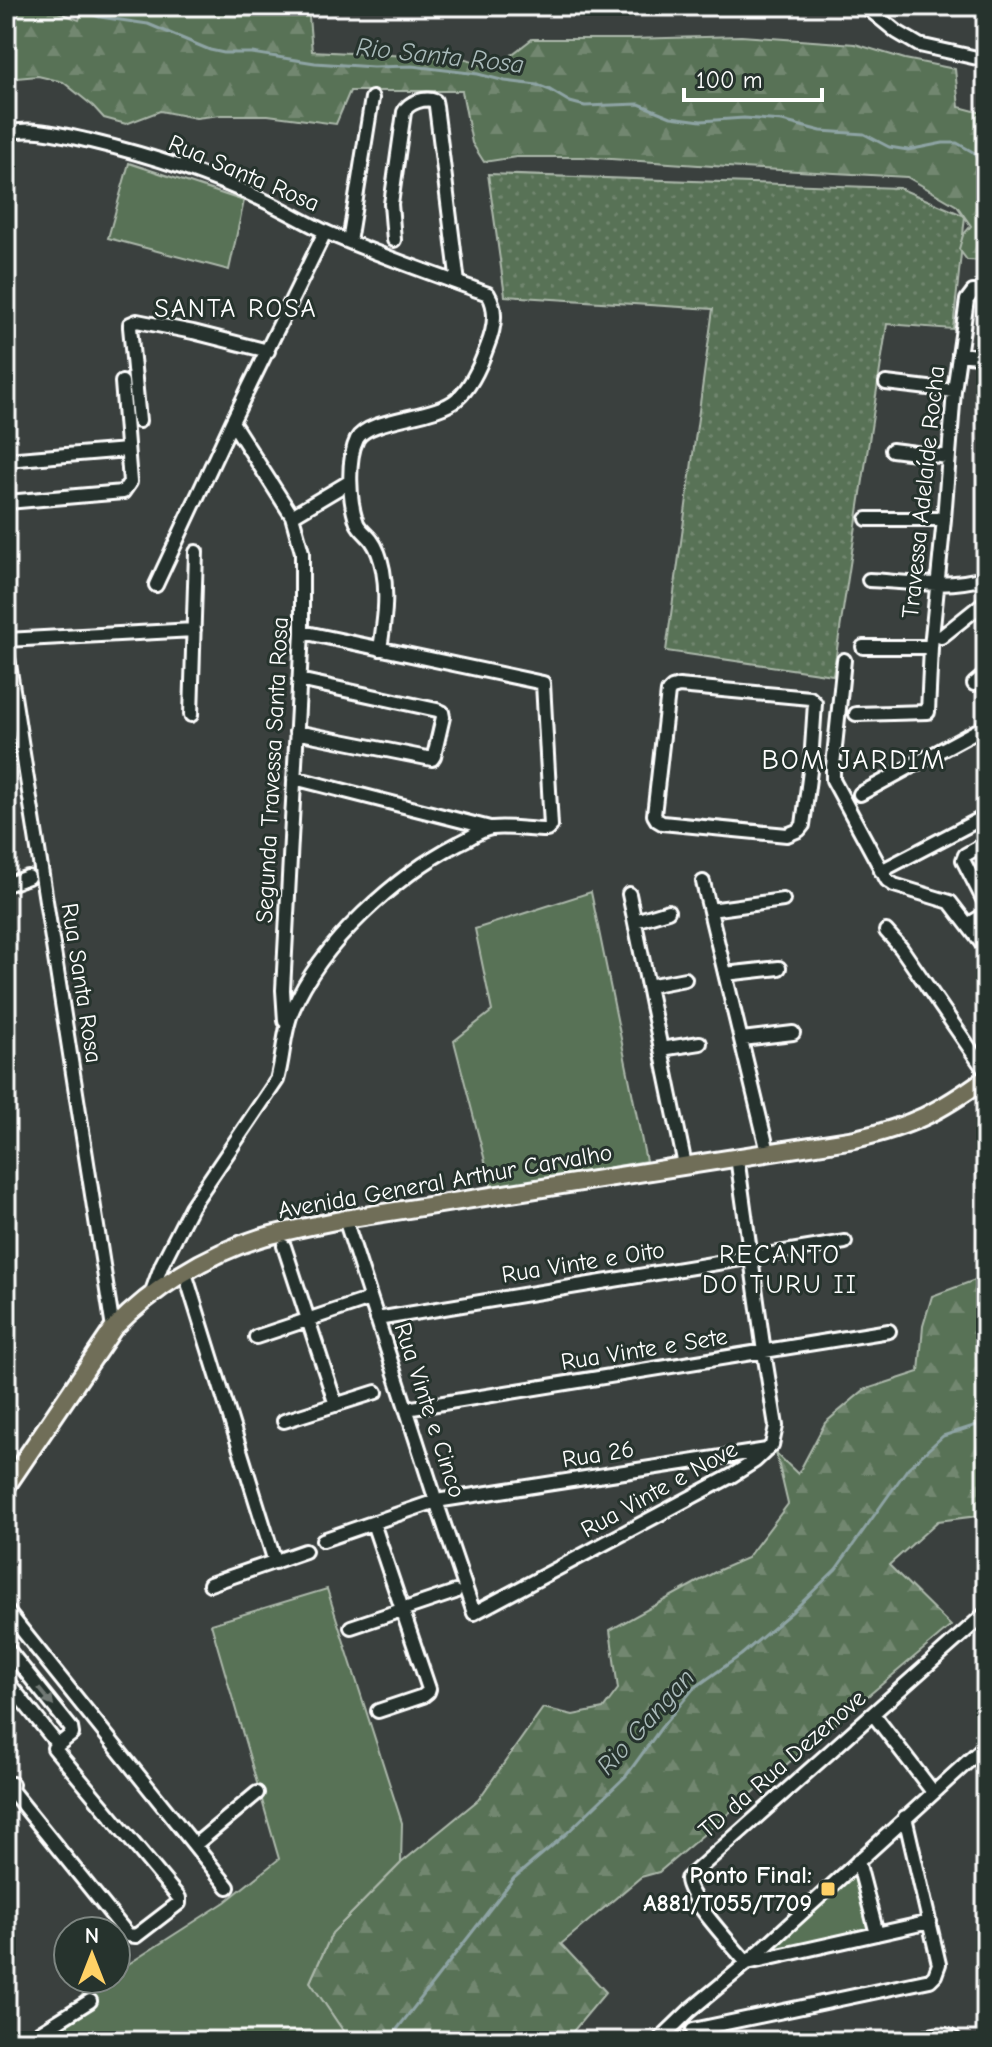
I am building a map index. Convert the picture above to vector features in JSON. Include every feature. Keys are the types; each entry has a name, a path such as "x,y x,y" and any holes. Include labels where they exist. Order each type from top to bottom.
{"main road":[{"name":"Avenida General Arthur Carvalho","path":"6,1487 113,1329 151,1294 231,1249 257,1239 345,1219 829,1145 904,1126 937,1112 986,1078"}],"street":[{"path":"865,6 919,45 986,60"},
{"path":"349,242 372,98"},
{"path":"394,240 392,194 404,112 409,105 430,99 435,101 436,106 458,283"},
{"name":"Rua Santa Rosa","path":"6,133 41,131 119,148 204,175 263,200 325,232 488,294 494,307 492,335 483,359 458,399 449,405 371,428 358,436 349,482"},
{"path":"156,585 325,232"},
{"name":"Travessa Adelaíde Rocha","path":"856,714 928,712 931,647 959,354 967,300 973,292 986,292"},
{"path":"139,421 130,324 137,321 268,351"},
{"path":"959,354 986,357"},
{"path":"7,502 123,492 130,482 122,382"},
{"path":"886,383 954,391"},
{"name":"Segunda Travessa Santa Rosa","path":"232,422 292,516 302,561 302,632 283,990 285,1028"},
{"path":"6,460 127,450"},
{"path":"892,450 948,457"},
{"path":"292,516 349,482 357,524 373,542 383,569 386,591 380,649"},
{"path":"867,519 944,519"},
{"path":"191,715 196,552"},
{"path":"869,580 937,584 986,577"},
{"path":"941,637 986,601"},
{"path":"6,643 194,630"},
{"path":"294,778 490,828 550,829 543,683 302,632"},
{"name":"Rua Santa Rosa","path":"6,643 74,1057 113,1329"},
{"path":"863,647 931,647"},
{"path":"844,660 833,780 881,871 894,885 950,902 982,934 986,949"},
{"path":"974,684 986,674"},
{"path":"296,732 432,759 443,717 442,712 437,710 299,680"},
{"path":"679,686 810,698 816,708 811,763 803,825 794,834 662,823 654,815 668,692 672,688 679,686"},
{"path":"860,794 986,728"},
{"path":"811,763 833,766"},
{"path":"881,871 986,816"},
{"path":"151,1294 162,1264 191,1207 277,1080 283,1061 285,1028 307,982 370,906 414,870 447,849 490,828"},
{"path":"986,843 963,858 986,905"},
{"path":"6,885 28,877"},
{"path":"703,882 768,1152"},
{"path":"629,894 685,1165"},
{"path":"710,910 783,900"},
{"path":"635,921 668,911"},
{"path":"969,924 986,914"},
{"path":"886,931 901,948 986,1072"},
{"path":"725,974 779,968"},
{"path":"648,986 685,979"},
{"path":"742,1039 793,1033"},
{"path":"661,1049 700,1043"},
{"name":"Rua Vinte e Nove","path":"474,1613 719,1483 755,1461 772,1445 776,1426 737,1157"},
{"name":"Rua Vinte e Cinco","path":"345,1219 474,1613"},
{"name":"Rua Vinte e Oito","path":"377,1319 845,1242"},
{"path":"284,1246 336,1405"},
{"path":"185,1273 275,1562"},
{"path":"256,1337 370,1299"},
{"name":"Rua Vinte e Sete","path":"406,1409 889,1331"},
{"path":"284,1421 376,1392"},
{"name":"Rua 26","path":"323,1540 436,1501 767,1450"},
{"path":"373,1523 428,1685 428,1692 423,1696 378,1711"},
{"path":"210,1584 305,1551"},
{"path":"351,1627 455,1592"},
{"path":"6,1610 228,1887"},
{"name":"TD da Rua Dezenove","path":"747,1963 688,1887 689,1875 986,1613"},
{"path":"6,1647 71,1728 72,1734 58,1745 6,1680"},
{"path":"873,1714 933,1792"},
{"path":"658,2041 986,1745"},
{"path":"12,1784 11,1790 128,1935 136,1936 179,1903 179,1898 54,1748"},
{"path":"195,1845 257,1793"},
{"path":"689,2011 694,2036 930,1980 939,1964 905,1817"},
{"path":"858,1861 877,1934"},
{"path":"747,1963 930,1922"},
{"path":"26,2041 90,2001"},
{"path":"909,2041 944,2033 953,2036 956,2041"}],"green space":[{"path":"6,6 50,9 79,20 84,6 203,6 241,15 260,6 308,6 312,51 467,59 493,69 532,39 741,36 855,44 905,59 955,69 959,107 986,114 986,261 967,260 959,249 963,235 971,226 957,206 907,177 582,157 516,157 484,162 472,143 462,91 350,91 336,124 268,115 196,118 160,111 126,124 104,118 63,82 38,76 6,79"},
{"path":"129,163 244,201 229,270 108,238"},
{"path":"488,174 899,188 965,216 953,329 887,324 833,675 666,651 713,309 505,296"},
{"path":"591,892 646,1161 492,1188 454,1041 492,1011 475,929"},
{"path":"986,1276 986,1515 938,1521 889,1565 951,1626 659,1872 641,1877 561,1944 606,1992 565,2041 350,2041 310,1982 332,1933 401,1863 478,1800 543,1708 573,1715 603,1709 618,1689 610,1630 717,1571 747,1558 788,1504 776,1453 798,1474 825,1423 864,1390 919,1372 923,1326 932,1296"},
{"path":"327,1589 402,1823 401,1863 332,1933 310,1982 350,2041 69,2041 59,2029 83,1995 132,1995 132,1962 225,1902 279,1859 211,1624"},
{"path":"857,1871 873,1931 763,1955"}],"waterway":[{"name":"Rio Santa Rosa","path":"65,6 100,17 148,24 224,53 252,53 315,63 412,66 478,74 537,85 585,106 639,104 671,117 701,121 744,118 782,121 821,131 864,134 889,147 908,150 957,143 973,152 986,172"},
{"name":"Rio Gangan","path":"388,2041 514,1878 566,1834 626,1776 693,1689 741,1655 836,1569 908,1468 943,1436 986,1422"}],"place":[{"name":"Ponto Final: A881/T055/T709","path":"828,1889"}],"district":[{"name":"SANTA ROSA","path":"236,309"},
{"name":"BOM JARDIM","path":"854,760"},
{"name":"RECANTO DO TURU II","path":"780,1270"}]}
